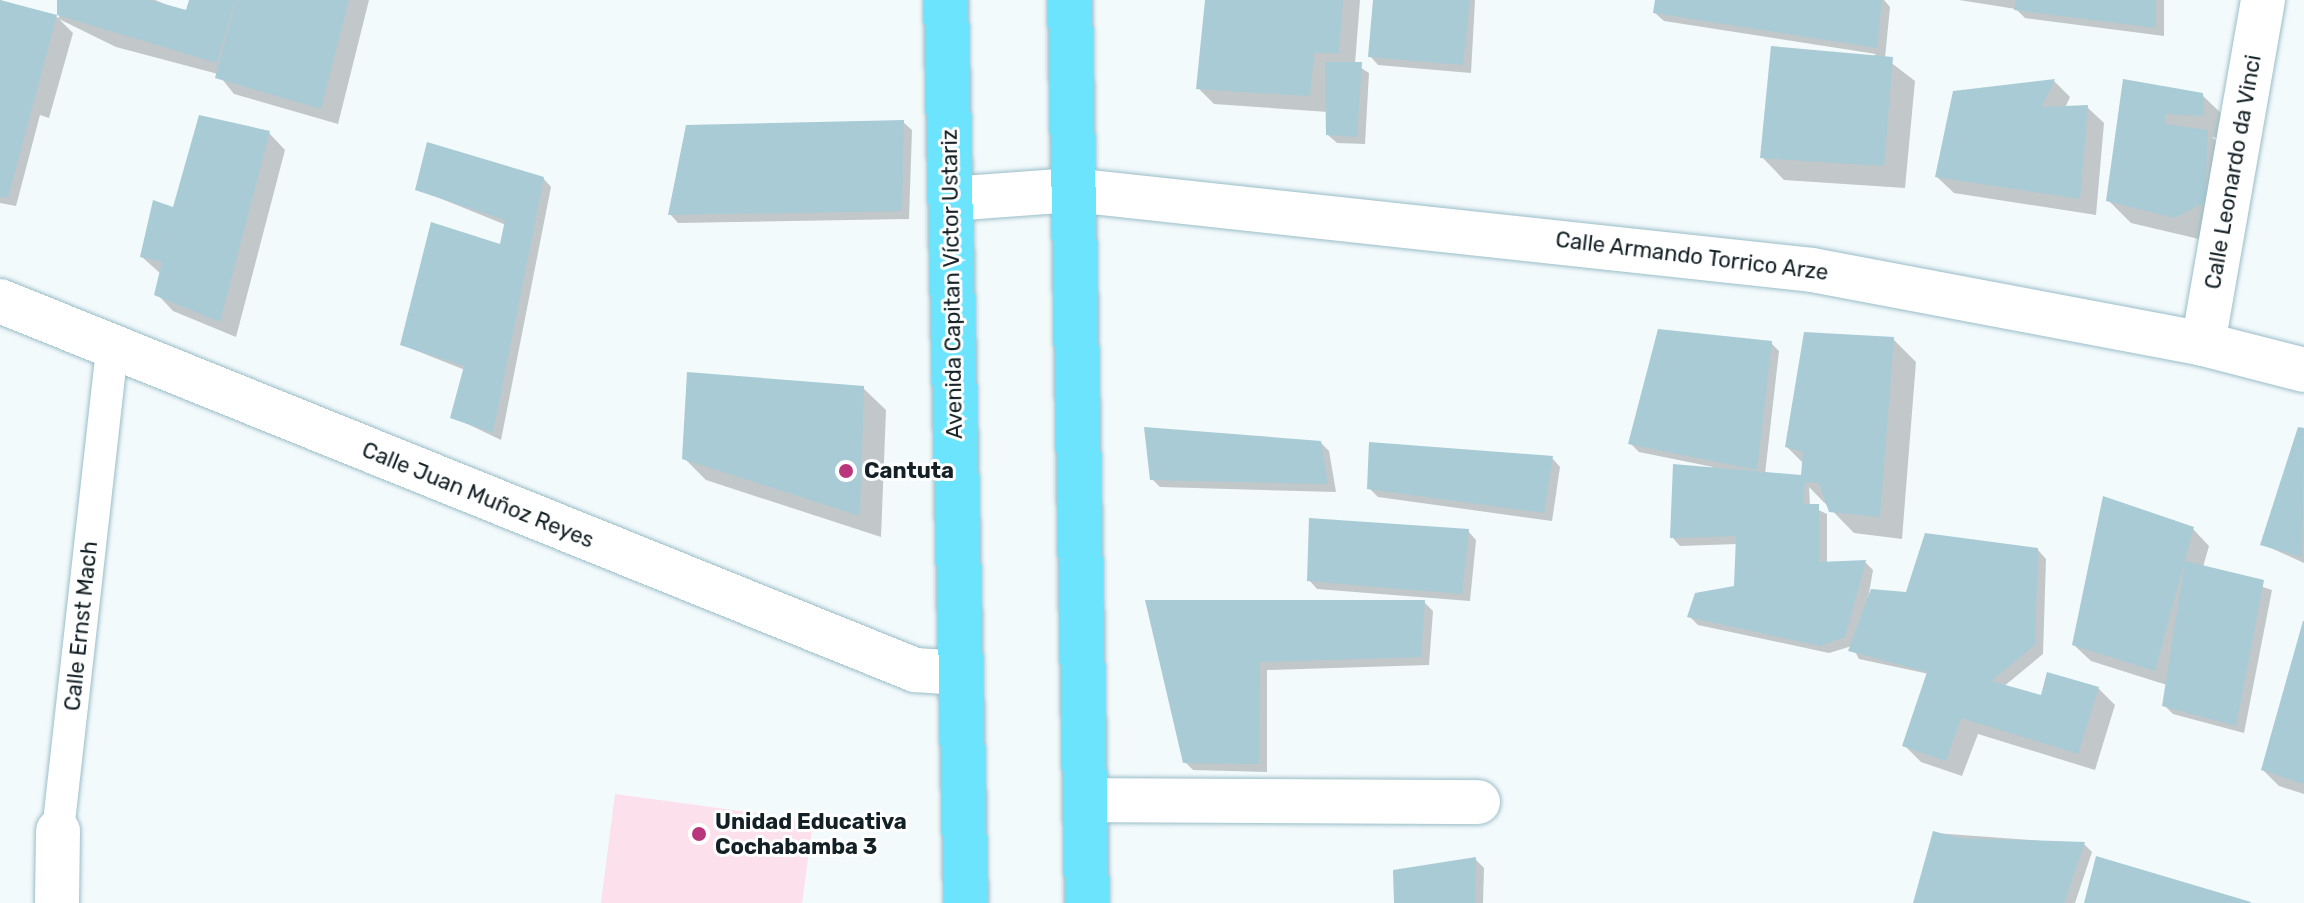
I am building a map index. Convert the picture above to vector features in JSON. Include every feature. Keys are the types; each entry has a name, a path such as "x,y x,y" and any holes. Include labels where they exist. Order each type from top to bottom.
{"main road":[{"name":"Avenida Capitan Víctor Ustariz","path":"946,0 966,903"},
{"path":"1070,0 1087,903"}],"street":[{"name":"Calle Leonardo da Vinci","path":"2203,344 2263,0"},
{"name":"Calle Armando Torrico Arze","path":"950,199 1073,190 1812,270 2203,344 2304,370"},
{"name":"Calle Juan Muñoz Reyes","path":"0,301 112,349 915,670 960,673"},
{"path":"1085,800 1478,802"},
{"name":"Calle Ernst Mach","path":"57,903 58,831"}],"lane":[{"name":"Calle Ernst Mach","path":"58,831 112,349"}],"shaded area":[{"path":"615,794 813,821 802,903 601,903"}],"building":[{"path":"0,0 57,15 8,198 0,197"},
{"path":"57,0 150,0 186,10 189,0 235,0 217,63 57,15"},
{"path":"236,0 349,0 321,109 215,78"},
{"path":"1205,0 1343,0 1339,53 1314,53 1310,96 1196,89"},
{"path":"1373,0 1470,0 1463,65 1368,57"},
{"path":"1655,0 1882,0 1877,48 1653,13"},
{"path":"2016,0 2156,0 2156,28 2014,10"},
{"path":"1771,46 1893,57 1884,166 1760,158"},
{"path":"1325,62 1362,62 1357,137 1326,135"},
{"path":"2055,79 2042,107 2088,105 2080,199 1935,177 1953,91"},
{"path":"2123,79 2203,93 2204,116 2165,114 2165,124 2208,130 2205,202 2175,218 2106,201"},
{"path":"199,115 270,131 220,322 154,295 162,262 140,257 153,200 173,207"},
{"path":"904,120 902,211 668,215 686,125"},
{"path":"427,142 544,177 493,433 450,418 464,366 400,345 431,222 500,244 505,220 415,190"},
{"path":"1658,329 1772,341 1757,470 1628,444"},
{"path":"1804,332 1894,337 1880,517 1829,512 1819,483 1805,482 1803,504 1819,504 1819,562 1866,560 1845,637 1820,646 1687,617 1695,593 1734,586 1736,536 1670,538 1673,464 1801,475 1803,452 1785,447"},
{"path":"687,372 864,386 860,516 682,459"},
{"path":"1144,427 1321,441 1328,484 1150,480"},
{"path":"2298,427 2304,428 2302,557 2260,545"},
{"path":"1369,442 1553,456 1544,513 1367,489"},
{"path":"2103,496 2194,527 2155,671 2072,645"},
{"path":"1309,518 1469,529 1462,594 1307,581"},
{"path":"1925,533 2038,548 2035,645 1991,681 2041,695 2047,672 2099,687 2078,754 1961,718 1946,761 1902,746 1927,672 1848,651 1871,589 1906,592"},
{"path":"2185,561 2264,580 2236,726 2162,706"},
{"path":"1145,600 1425,600 1421,657 1260,662 1259,764 1183,763"},
{"path":"2304,621 2304,784 2261,770"},
{"path":"1933,831 1959,838 2085,842 2064,903 1913,903"},
{"path":"2096,856 2251,902 2084,903"},
{"path":"1476,857 1475,903 1394,903 1393,870"}],"place":[{"name":"Cantuta","path":"846,471"},
{"name":"Unidad Educativa Cochabamba 3","path":"699,834"}]}
